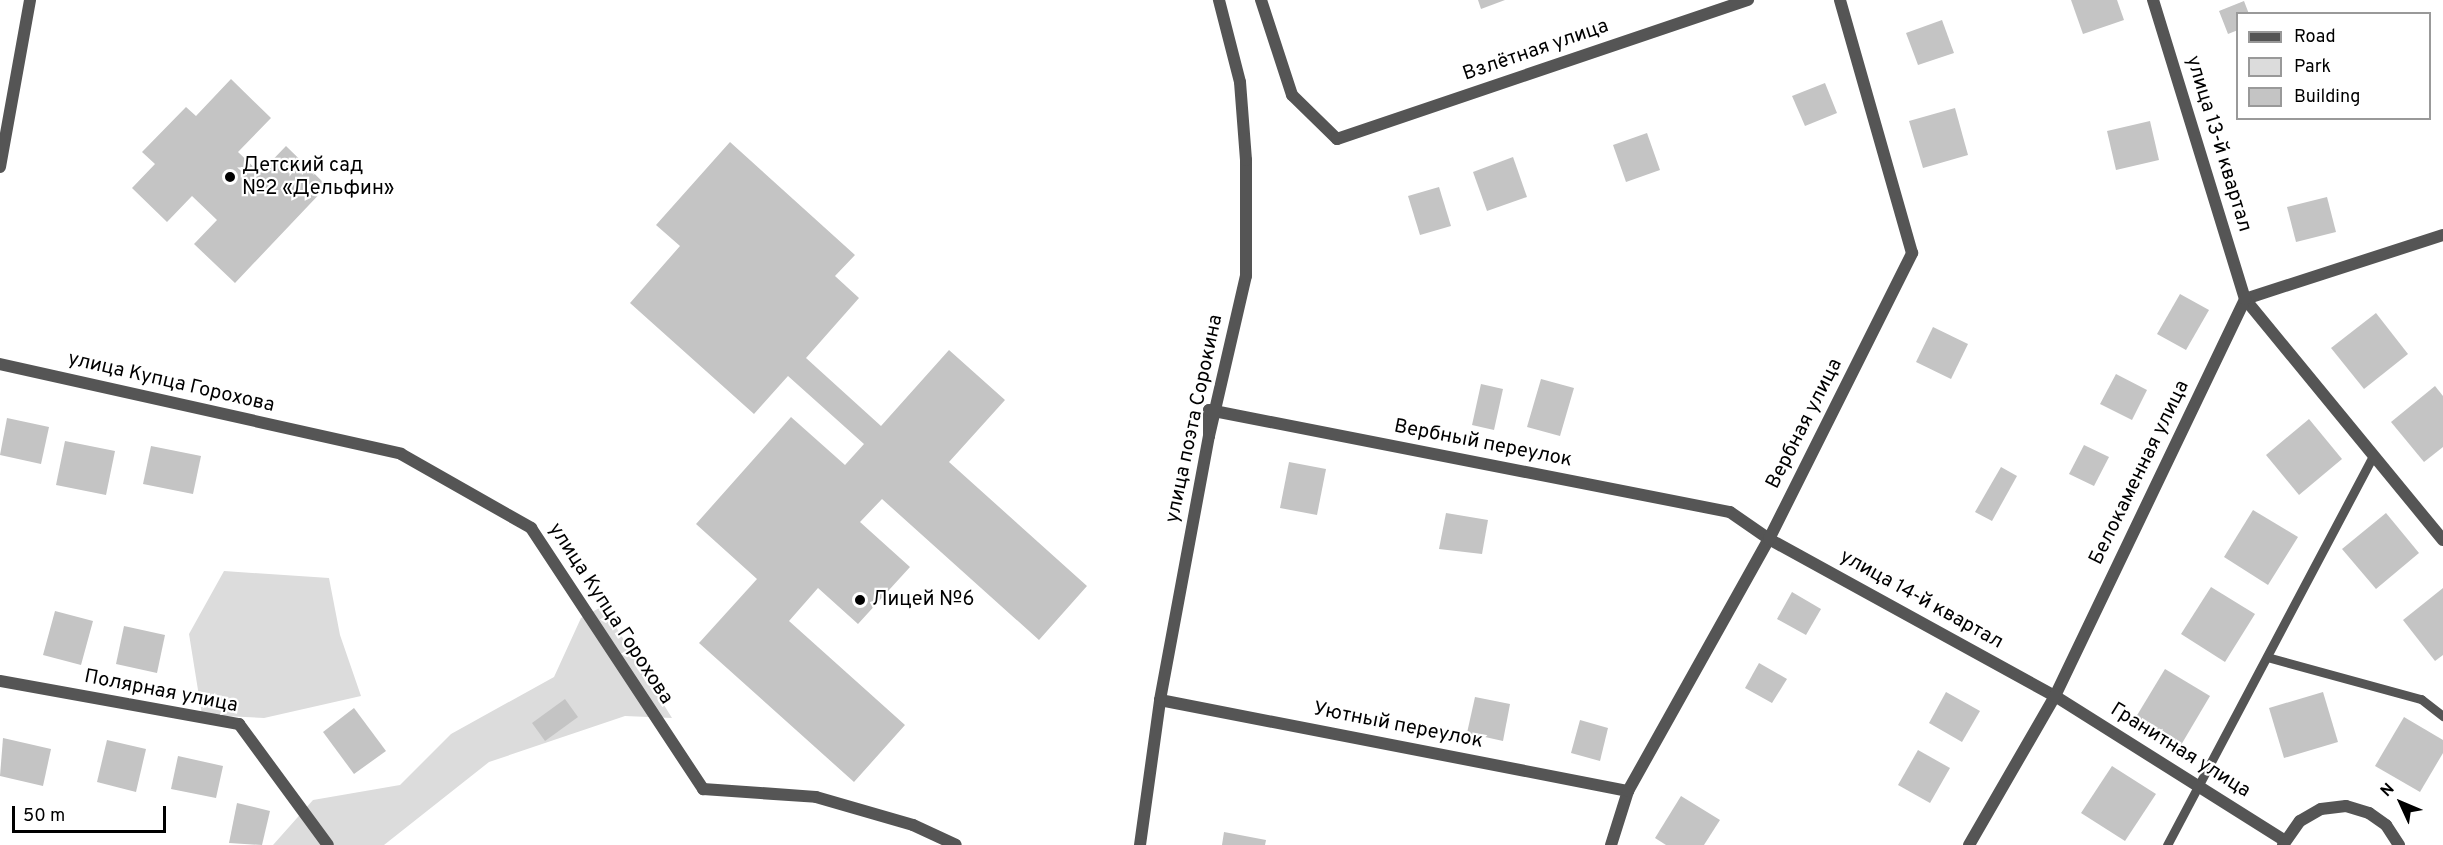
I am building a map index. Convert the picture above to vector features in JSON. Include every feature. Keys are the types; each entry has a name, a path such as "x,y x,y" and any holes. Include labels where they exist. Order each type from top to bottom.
{"street":[{"path":"0,167 30,0"},
{"name":"улица поэта Сорокина","path":"1140,845 1160,700 1209,436 1246,276 1246,160 1240,82 1220,0"},
{"name":"Взлётная улица","path":"1261,0 1292,95 1337,140 1748,0"},
{"name":"Вербная улица","path":"1611,845 1628,791 1769,539 1912,253 1840,0"},
{"name":"улица 13-й квартал","path":"2153,0 2245,299"},
{"path":"2443,235 2245,299 2443,540"},
{"name":"Белокаменная улица","path":"1969,845 2055,696 2245,299"},
{"name":"улица Купца Горохова","path":"0,364 400,454 531,528 703,789 816,797 913,825 956,845"},
{"name":"Вербный переулок","path":"1209,436 1209,410 1730,512 1769,539"},
{"name":"улица 14-й квартал","path":"1769,539 2055,696"},
{"name":"Полярная улица","path":"0,681 239,724 328,845"},
{"name":"Гранитная улица","path":"2055,696 2284,842 2300,821 2321,809 2346,806 2369,813 2378,819 2386,825 2399,845"},
{"name":"Уютный переулок","path":"1160,700 1628,791"}],"lane":[{"path":"2168,845 2373,456"},
{"path":"2267,657 2421,699 2443,716"}],"green space":[{"path":"224,571 329,578 340,635 361,696 264,718 202,715 189,634"},
{"path":"603,606 672,718 625,716 489,762 384,845 273,845 313,800 400,785 451,734 554,677 581,618"}],"building":[{"path":"1478,0 1505,0 1481,9"},
{"path":"2071,0 2117,0 2124,20 2083,34"},
{"path":"2244,1 2248,12 2236,12 2236,31 2228,34 2219,11"},
{"path":"1942,20 1954,53 1918,65 1906,33"},
{"path":"231,79 271,118 238,152 260,173 286,146 327,186 235,283 194,244 217,220 192,196 167,222 132,188 155,164 142,152 186,107 196,116"},
{"path":"1825,83 1837,113 1805,126 1792,96"},
{"path":"1955,108 1968,155 1923,168 1909,121"},
{"path":"2150,121 2159,160 2116,170 2107,131"},
{"path":"1647,133 1660,170 1626,182 1613,145"},
{"path":"730,142 855,255 835,276 859,298 806,358 881,426 949,350 1005,400 949,462 1087,586 1039,640 882,499 860,522 910,567 858,624 818,588 789,621 905,725 854,782 699,643 757,579 696,524 791,417 845,465 864,444 788,376 754,414 630,303 680,246 656,225"},
{"path":"1513,157 1527,197 1487,211 1473,172"},
{"path":"1439,187 1451,226 1420,235 1408,196"},
{"path":"2327,197 2336,232 2296,242 2287,207"},
{"path":"2180,294 2209,310 2186,350 2157,334"},
{"path":"2376,313 2408,354 2364,389 2331,348"},
{"path":"1933,327 1968,344 1951,379 1916,362"},
{"path":"2116,374 2147,390 2132,420 2100,404"},
{"path":"1541,379 1574,388 1560,436 1527,427"},
{"path":"1481,384 1503,389 1494,430 1472,425"},
{"path":"2435,386 2443,396 2443,447 2424,462 2391,422"},
{"path":"7,418 49,427 41,464 0,455"},
{"path":"2309,419 2342,459 2299,495 2266,455"},
{"path":"65,441 115,451 106,495 56,485"},
{"path":"2084,445 2109,457 2094,486 2069,474"},
{"path":"151,446 201,456 193,494 143,484"},
{"path":"1289,462 1326,469 1317,515 1280,508"},
{"path":"2001,467 2017,476 1992,521 1975,512"},
{"path":"2253,510 2298,537 2268,585 2224,557"},
{"path":"1446,513 1488,520 1482,554 1439,549"},
{"path":"2386,513 2419,553 2376,589 2342,549"},
{"path":"2211,587 2255,614 2225,662 2181,634"},
{"path":"2443,588 2443,655 2435,661 2403,620"},
{"path":"1792,592 1821,609 1806,635 1777,619"},
{"path":"55,611 93,621 81,665 43,655"},
{"path":"124,626 165,635 157,673 116,664"},
{"path":"1759,663 1787,679 1772,703 1745,688"},
{"path":"2165,669 2210,696 2181,745 2136,717"},
{"path":"1946,692 1980,711 1962,742 1929,723"},
{"path":"2323,692 2338,742 2284,758 2269,708"},
{"path":"1475,697 1510,704 1503,741 1467,733"},
{"path":"565,699 578,717 545,741 532,723"},
{"path":"354,708 386,751 354,774 323,732"},
{"path":"2404,717 2443,740 2443,753 2420,792 2375,766"},
{"path":"1580,720 1608,728 1600,761 1571,753"},
{"path":"3,738 51,749 43,786 0,776"},
{"path":"107,740 146,749 136,792 97,782"},
{"path":"1918,750 1950,768 1930,803 1898,785"},
{"path":"178,756 223,766 216,798 171,789"},
{"path":"2112,766 2156,794 2125,841 2081,813"},
{"path":"1681,796 1720,820 1704,845 1666,845 1655,838"},
{"path":"237,803 270,811 262,845 229,843"},
{"path":"1224,832 1266,840 1265,845 1222,845"}],"place":[{"name":"Детский сад №2 «Дельфин»","path":"230,177"},
{"name":"Лицей №6","path":"860,600"}]}
